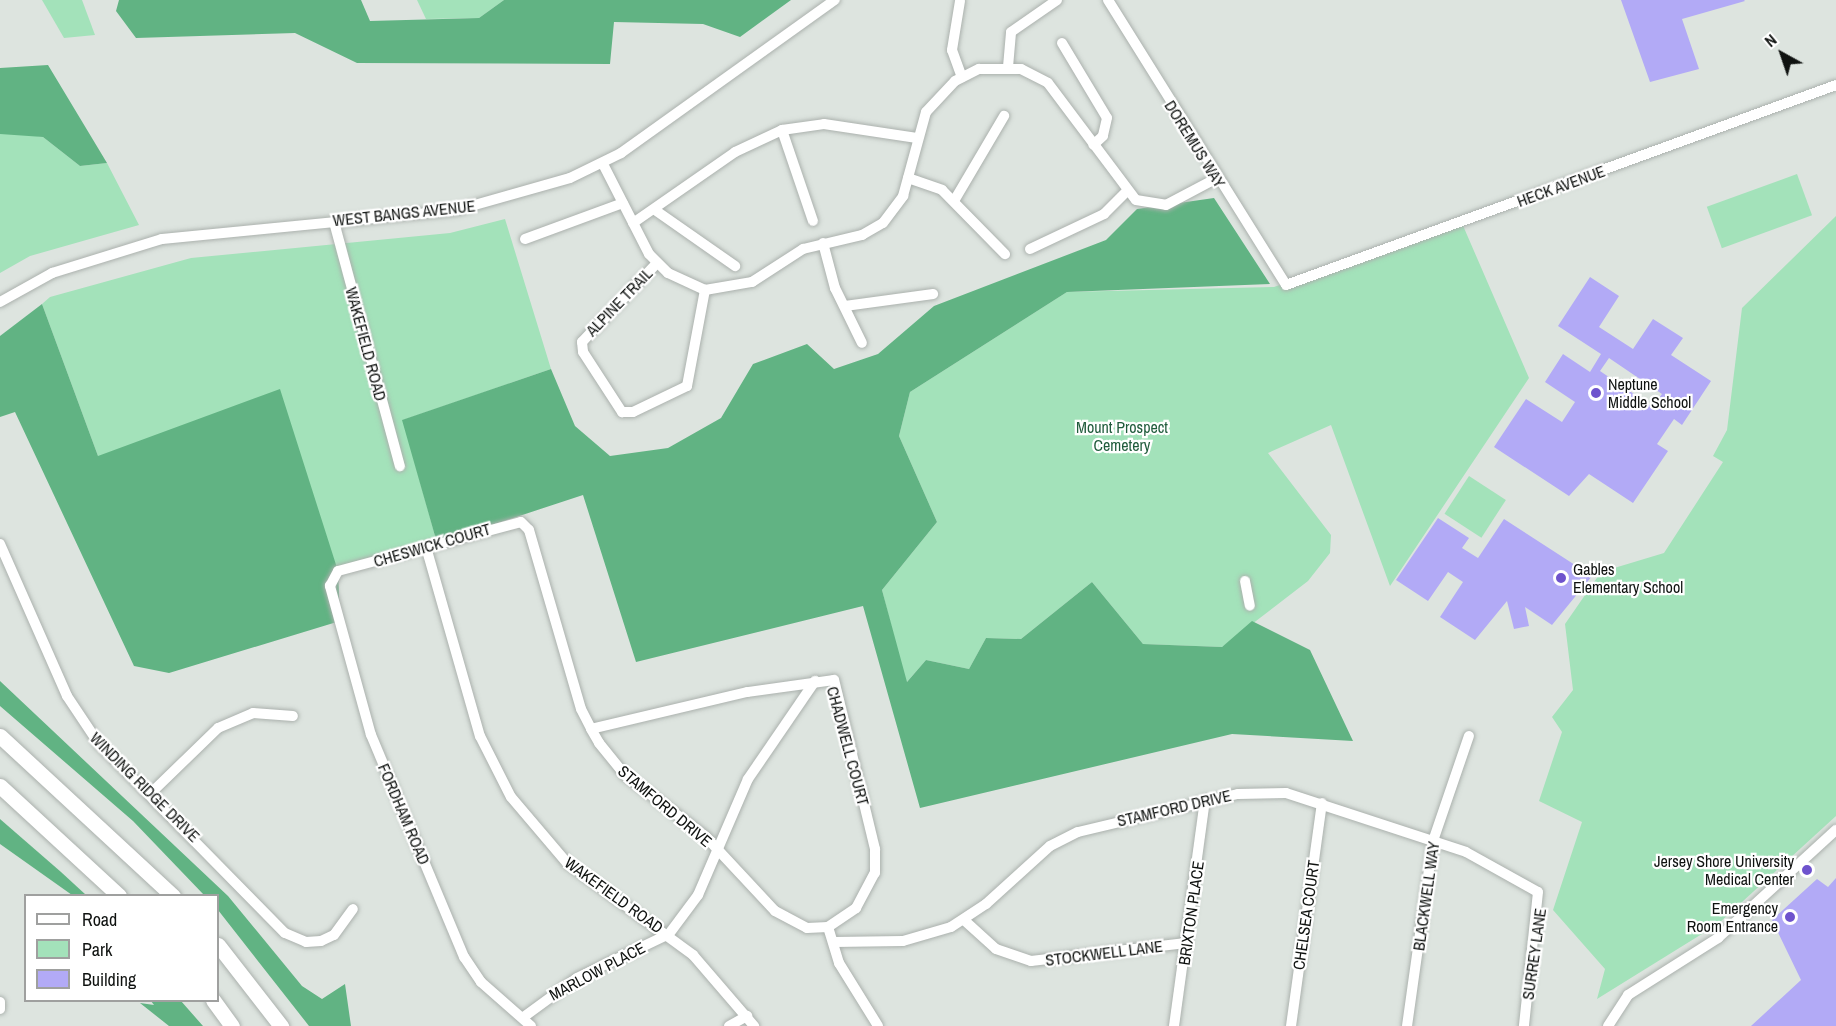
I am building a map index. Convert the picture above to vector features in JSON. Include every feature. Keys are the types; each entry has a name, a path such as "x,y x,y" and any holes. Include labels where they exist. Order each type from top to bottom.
{"highway":[{"path":"0,736 171,894"},
{"path":"0,786 117,894"},
{"path":"219,946 281,1026"},
{"path":"214,1002 232,1026"}],"street":[{"name":"WEST BANGS AVENUE","path":"0,302 52,273 162,239 478,206 603,164 835,0"},
{"path":"1008,67 1011,32 1057,0"},
{"name":"DOREMUS WAY","path":"1108,0 1217,178 1286,285"},
{"path":"960,1 952,50 962,77"},
{"path":"1062,43 1107,118 1103,136 1093,145"},
{"path":"705,290 752,282 797,252 822,243 862,236 883,223 903,196 917,138 926,112 962,77 1008,67 1054,88 1125,193 1144,203 1166,205 1217,178"},
{"name":"HECK AVENUE","path":"1286,285 1836,85"},
{"path":"954,201 1004,116"},
{"path":"633,223 655,210 735,152 782,130 824,124 917,138"},
{"path":"782,130 813,221"},
{"name":"ALPINE TRAIL","path":"603,164 633,223 657,263 705,290 687,386 633,412 622,412 583,352 582,342 657,263"},
{"path":"908,178 934,185 954,201 1005,254"},
{"path":"1030,249 1104,214 1125,193"},
{"path":"525,239 623,203"},
{"path":"655,210 735,266"},
{"name":"WAKEFIELD ROAD","path":"334,222 400,466"},
{"path":"822,243 845,306 862,343"},
{"path":"845,306 933,294"},
{"name":"CHESWICK COURT","path":"332,574 515,522 529,530"},
{"name":"STAMFORD DRIVE","path":"529,530 577,697 591,729 625,775 719,852 775,911 807,928 828,927"},
{"name":"WINDING RIDGE DRIVE","path":"0,544 73,709 99,744 152,792 285,933 306,942 321,941 334,935 353,909"},
{"name":"WAKEFIELD ROAD","path":"426,547 480,736 511,797 567,863 669,934 754,1026"},
{"name":"FORDHAM ROAD","path":"332,574 330,586 371,735 464,957 481,982 525,1016 531,1026"},
{"path":"1245,581 1250,606"},
{"name":"CHADWELL COURT","path":"591,729 815,681 834,680 876,867 863,900 828,927"},
{"name":"MARLOW PLACE","path":"525,1016 570,982 669,934 698,894 719,852 748,779 815,681"},
{"path":"152,792 218,728 253,713 293,716"},
{"name":"BLACKWELL WAY","path":"1407,1026 1433,841 1469,736"},
{"name":"STAMFORD DRIVE","path":"834,942 903,941 964,920 1065,837 1206,800 1267,792 1322,803 1433,841 1500,868 1531,887"},
{"name":"BRIXTON PLACE","path":"1174,1026 1206,800"},
{"name":"CHELSEA COURT","path":"1291,1026 1322,803"},
{"path":"1608,1026 1628,995 1718,938 1836,830"},
{"name":"SURREY LANE","path":"1524,1026 1541,902 1531,887"},
{"name":"STOCKWELL LANE","path":"964,920 996,949 1031,961 1186,943"},
{"path":"828,927 839,963 878,1026"},
{"path":"0,1002 0,1008"},
{"path":"729,1026 747,1016"}],"green space":[{"path":"42,0 82,0 95,35 64,38"},
{"path":"119,0 361,0 370,21 479,18 504,0 791,0 740,37 703,24 614,22 610,64 357,63 295,33 136,38 116,11"},
{"path":"417,0 504,0 479,18 426,19"},
{"path":"48,65 107,163 80,166 43,137 0,134 0,68"},
{"path":"5,131 43,137 80,166 107,163 139,225 30,256 0,273 0,134"},
{"path":"1797,174 1812,215 1722,248 1707,207"},
{"path":"1214,198 1270,284 1067,292 910,392 899,436 937,522 882,590 907,682 926,660 969,669 986,638 1021,639 1092,582 1143,644 1222,647 1252,621 1310,650 1353,741 1232,734 920,808 863,606 636,662 583,495 437,543 402,420 551,369 575,426 610,456 668,448 721,418 753,364 807,344 834,369 878,354 934,306 1106,240 1137,209"},
{"path":"1836,216 1836,816 1718,924 1597,999 1605,969 1553,910 1582,822 1539,801 1562,732 1552,717 1573,690 1565,624 1601,572 1664,553 1723,462 1713,456 1727,430 1742,308"},
{"path":"505,219 551,369 403,420 437,543 338,571 98,456 42,304 50,297 191,258 450,233"},
{"name":"Mount Prospect Cemetery","path":"1461,221 1529,378 1390,586 1331,425 1268,453 1331,535 1330,553 1308,581 1222,647 1143,644 1092,582 1021,639 986,638 969,669 926,660 906,683 882,590 937,522 899,436 910,392 1067,292 1274,287"},
{"path":"42,304 98,456 280,389 338,571 340,621 169,673 134,666 15,412 0,417 0,336"},
{"path":"1469,476 1506,500 1481,538 1444,514"},
{"path":"0,681 228,896 302,986 322,999 345,984 351,1026 309,1026 219,911 219,894 203,894 133,821 0,706"},
{"path":"0,819 85,894 71,894 0,844"},
{"path":"152,1002 182,1002 203,1026 169,1026 140,1003 154,1005"}],"building":[{"path":"1621,0 1745,1 1682,19 1699,69 1650,82"},
{"name":"Neptune Middle School","path":"1590,277 1619,296 1599,327 1633,349 1653,319 1683,338 1671,355 1711,381 1682,425 1674,419 1657,444 1668,451 1633,503 1589,474 1569,496 1494,447 1526,399 1562,422 1575,402 1545,382 1563,354 1590,372 1601,354 1558,326","holes":["1609,358 1662,394 1653,407 1600,371"]},
{"name":"Gables Elementary School","path":"1438,518 1469,538 1462,548 1478,558 1504,519 1592,576 1552,625 1525,607 1529,626 1514,629 1507,601 1475,640 1440,617 1463,582 1448,572 1428,601 1396,580"},
{"name":"Jersey Shore University Medical Center","path":"1836,878 1836,1026 1751,1026 1801,980 1772,920 1817,879 1828,887"}],"place":[{"name":"Neptune Middle School","path":"1596,393"},
{"name":"Gables Elementary School","path":"1561,578"},
{"name":"Jersey Shore University Medical Center","path":"1807,870"},
{"name":"Emergency Room Entrance","path":"1790,917"}]}
